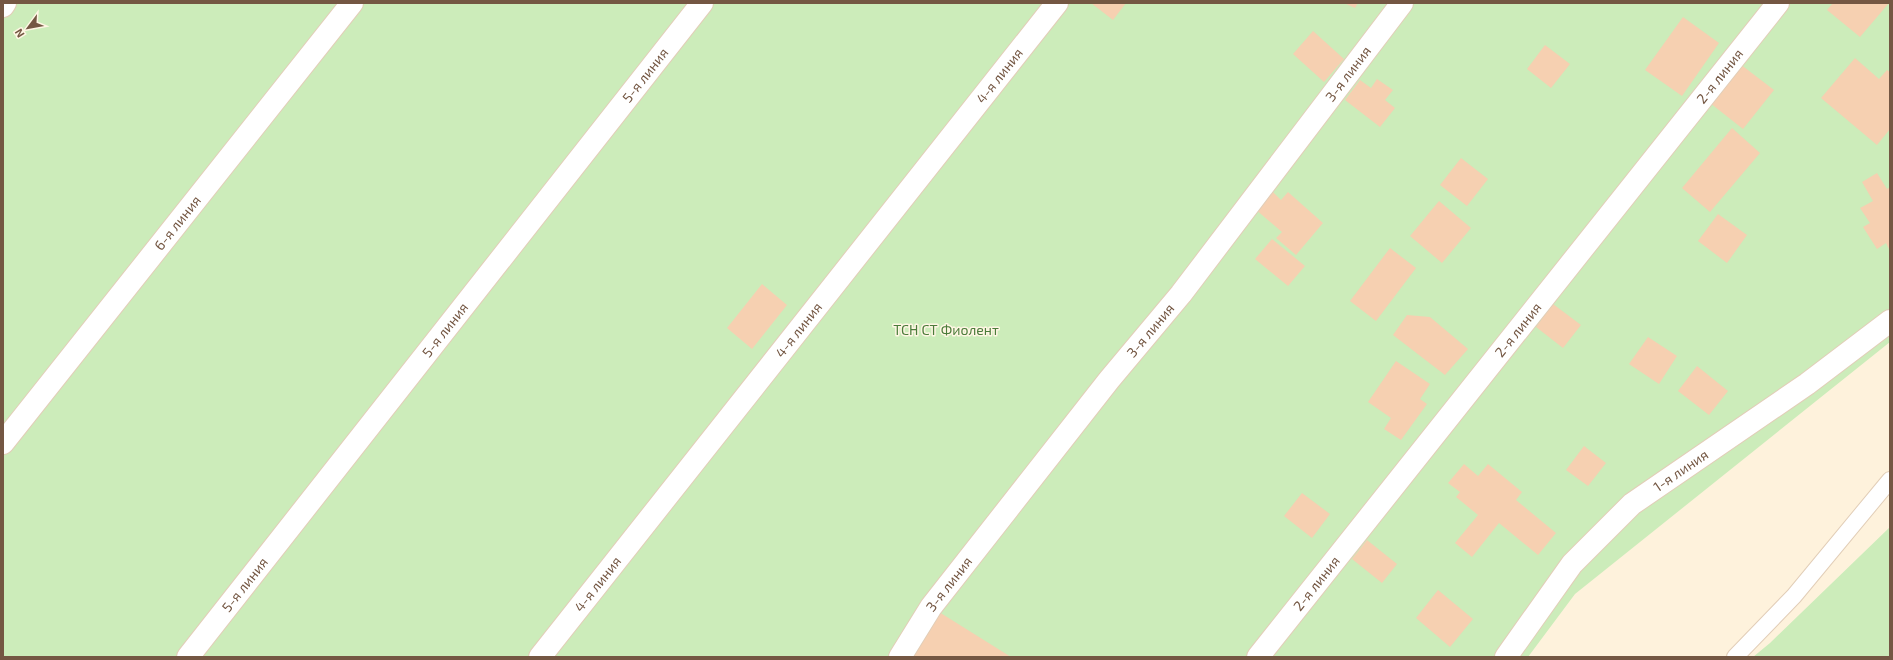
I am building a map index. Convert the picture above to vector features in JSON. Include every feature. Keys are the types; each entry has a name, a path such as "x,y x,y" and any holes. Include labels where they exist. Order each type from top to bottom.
{"street":[{"name":"6-я линия","path":"3,443 352,3"},
{"name":"5-я линия","path":"188,657 702,3"},
{"name":"4-я линия","path":"540,657 1057,3"},
{"name":"3-я линия","path":"900,657 931,607 1109,380 1181,294 1402,3"},
{"name":"2-я линия","path":"1258,657 1778,3"},
{"name":"1-я линия","path":"1506,657 1572,564 1632,504 1807,384 1890,321"}],"lane":[{"path":"1735,657 1794,596 1890,480"}],"green space":[{"name":"ТСН СТ Фиолент","path":"3,3 1890,3 1890,342 1575,594 1528,657 3,657"},
{"path":"1890,527 1890,657 1753,657 1770,643"}],"building":[{"path":"1091,3 1126,3 1113,20"},
{"path":"1344,3 1358,3 1355,8"},
{"path":"1833,3 1889,3 1860,37 1827,10"},
{"path":"1683,17 1719,43 1682,96 1645,70"},
{"path":"1313,31 1344,59 1324,82 1293,54"},
{"path":"1545,45 1570,64 1551,88 1527,69"},
{"path":"1855,58 1879,79 1887,70 1890,72 1890,129 1877,145 1821,98"},
{"path":"1740,64 1774,90 1743,129 1710,103"},
{"path":"1377,79 1393,90 1385,100 1395,108 1380,127 1345,100 1360,80 1371,88"},
{"path":"1732,128 1760,153 1710,212 1682,188"},
{"path":"1461,158 1488,179 1467,206 1440,185"},
{"path":"1877,173 1887,189 1890,187 1890,251 1886,243 1877,249 1863,227 1870,223 1860,208 1873,201 1862,182"},
{"path":"1271,190 1281,200 1288,192 1323,223 1296,255 1276,238 1282,232 1255,209"},
{"path":"1439,201 1471,228 1442,263 1410,236"},
{"path":"1718,214 1747,235 1727,263 1698,241"},
{"path":"1272,239 1305,266 1288,286 1255,259"},
{"path":"1390,248 1416,268 1376,321 1350,301"},
{"path":"762,284 787,305 752,349 727,328"},
{"path":"1553,304 1581,325 1563,348 1536,327"},
{"path":"1407,315 1430,317 1468,349 1445,375 1393,335"},
{"path":"1648,337 1677,356 1659,384 1629,364"},
{"path":"1396,361 1430,384 1420,399 1427,404 1401,440 1384,429 1391,418 1368,402"},
{"path":"1697,366 1728,391 1709,415 1678,391"},
{"path":"1584,446 1606,463 1588,486 1566,470"},
{"path":"1464,464 1478,476 1488,464 1522,492 1516,500 1556,533 1538,555 1499,523 1472,557 1455,543 1478,515 1456,497 1460,492 1448,483"},
{"path":"1302,493 1330,514 1312,538 1284,516"},
{"path":"1367,540 1397,564 1382,583 1352,559"},
{"path":"1438,590 1473,619 1450,647 1416,618"},
{"path":"931,607 1011,657 900,657"}]}
